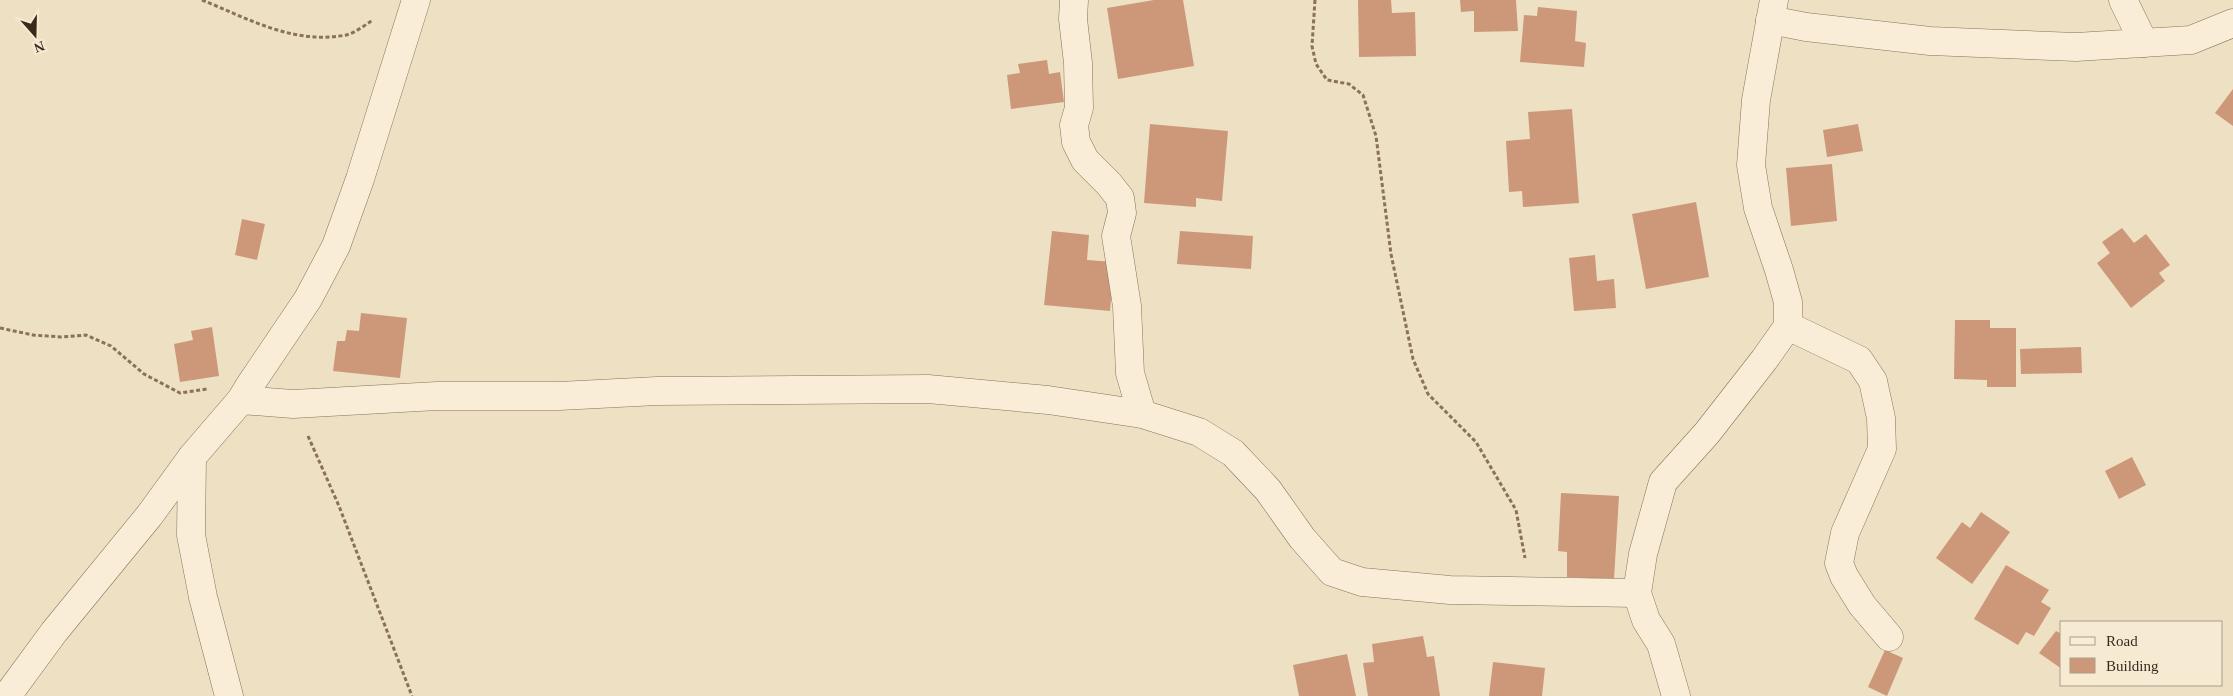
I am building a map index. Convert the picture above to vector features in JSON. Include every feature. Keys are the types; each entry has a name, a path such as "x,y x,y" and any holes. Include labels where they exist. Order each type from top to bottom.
{"street":[{"path":"7,696 54,632 149,516 192,457 245,392 308,299 336,246 360,180 416,0"},
{"path":"1074,0 1073,19 1078,63 1079,108 1074,125 1076,142 1085,160 1120,198 1122,214 1116,236 1127,306 1130,373 1142,414"},
{"path":"2123,0 2144,43"},
{"path":"1676,696 1662,644 1646,620 1637,593 1643,554 1663,482 1707,432 1764,360 1788,326 1788,302 1758,208 1751,165 1756,100 1772,10 1806,27 1930,41 2076,47 2191,40 2233,23"},
{"path":"1788,326 1859,360 1873,381 1880,418 1882,449 1845,533 1839,563 1844,576 1862,605 1889,636"},
{"path":"245,392 293,404 359,402 437,396 559,396 657,391 928,389 1048,400 1142,414 1199,432 1233,453 1268,490 1302,538 1332,572 1362,582 1450,590 1637,593"},
{"path":"192,457 191,535 203,597 229,696"}],"path":[{"path":"202,0 268,29 310,37 348,35 378,18"},
{"path":"1315,0 1312,46 1316,64 1327,80 1348,84 1363,95 1376,136 1391,254 1412,359 1428,394 1476,442 1516,510 1531,591"},
{"path":"0,328 32,335 61,337 86,335 111,346 144,374 180,393 245,392"},
{"path":"293,404 339,506 412,696"}],"building":[{"path":"1154,0 1183,0 1194,66 1118,79 1107,8"},
{"path":"1358,0 1391,0 1392,13 1415,12 1416,56 1359,57"},
{"path":"1460,0 1516,0 1518,31 1474,32 1474,11 1461,12"},
{"path":"1538,7 1577,11 1575,41 1586,43 1584,67 1520,62 1524,15 1537,16"},
{"path":"1047,60 1049,74 1060,72 1064,102 1011,109 1007,75 1020,73 1018,64"},
{"path":"2233,89 2233,126 2215,113"},
{"path":"1572,109 1579,203 1523,207 1522,191 1509,192 1506,141 1530,139 1528,112"},
{"path":"1150,124 1228,131 1222,201 1196,198 1196,207 1144,203"},
{"path":"1858,124 1863,151 1827,157 1823,130"},
{"path":"1832,164 1837,221 1791,226 1786,168"},
{"path":"1696,202 1709,277 1646,289 1632,214"},
{"path":"242,219 265,224 257,260 235,255"},
{"path":"2122,228 2134,243 2146,234 2170,265 2159,273 2165,281 2131,308 2097,263 2110,253 2102,242"},
{"path":"1052,231 1089,235 1087,260 1114,262 1110,311 1044,305"},
{"path":"1180,231 1253,236 1251,269 1177,264"},
{"path":"1595,255 1597,281 1614,279 1616,308 1574,311 1569,258"},
{"path":"361,313 407,318 400,378 333,371 337,341 345,341 347,330 359,331"},
{"path":"1955,320 1990,320 1990,328 2016,328 2016,387 1987,387 1987,380 1954,379"},
{"path":"212,327 219,376 180,382 174,344 193,340 191,331"},
{"path":"2081,347 2082,373 2021,374 2020,349"},
{"path":"2132,457 2146,485 2119,499 2105,471"},
{"path":"1561,493 1619,496 1614,579 1567,577 1567,552 1558,551"},
{"path":"1981,512 2010,532 1972,584 1936,558 1962,522 1970,528"},
{"path":"2006,565 2049,590 2041,602 2051,608 2034,636 2026,632 2018,645 1974,619"},
{"path":"2056,631 2060,633 2060,668 2039,653"},
{"path":"1423,636 1427,657 1434,656 1440,696 1368,696 1363,663 1374,662 1372,644"},
{"path":"1885,650 1903,658 1887,696 1868,687"},
{"path":"1347,654 1356,696 1299,696 1293,665"},
{"path":"1493,662 1545,668 1542,696 1489,696"}]}
